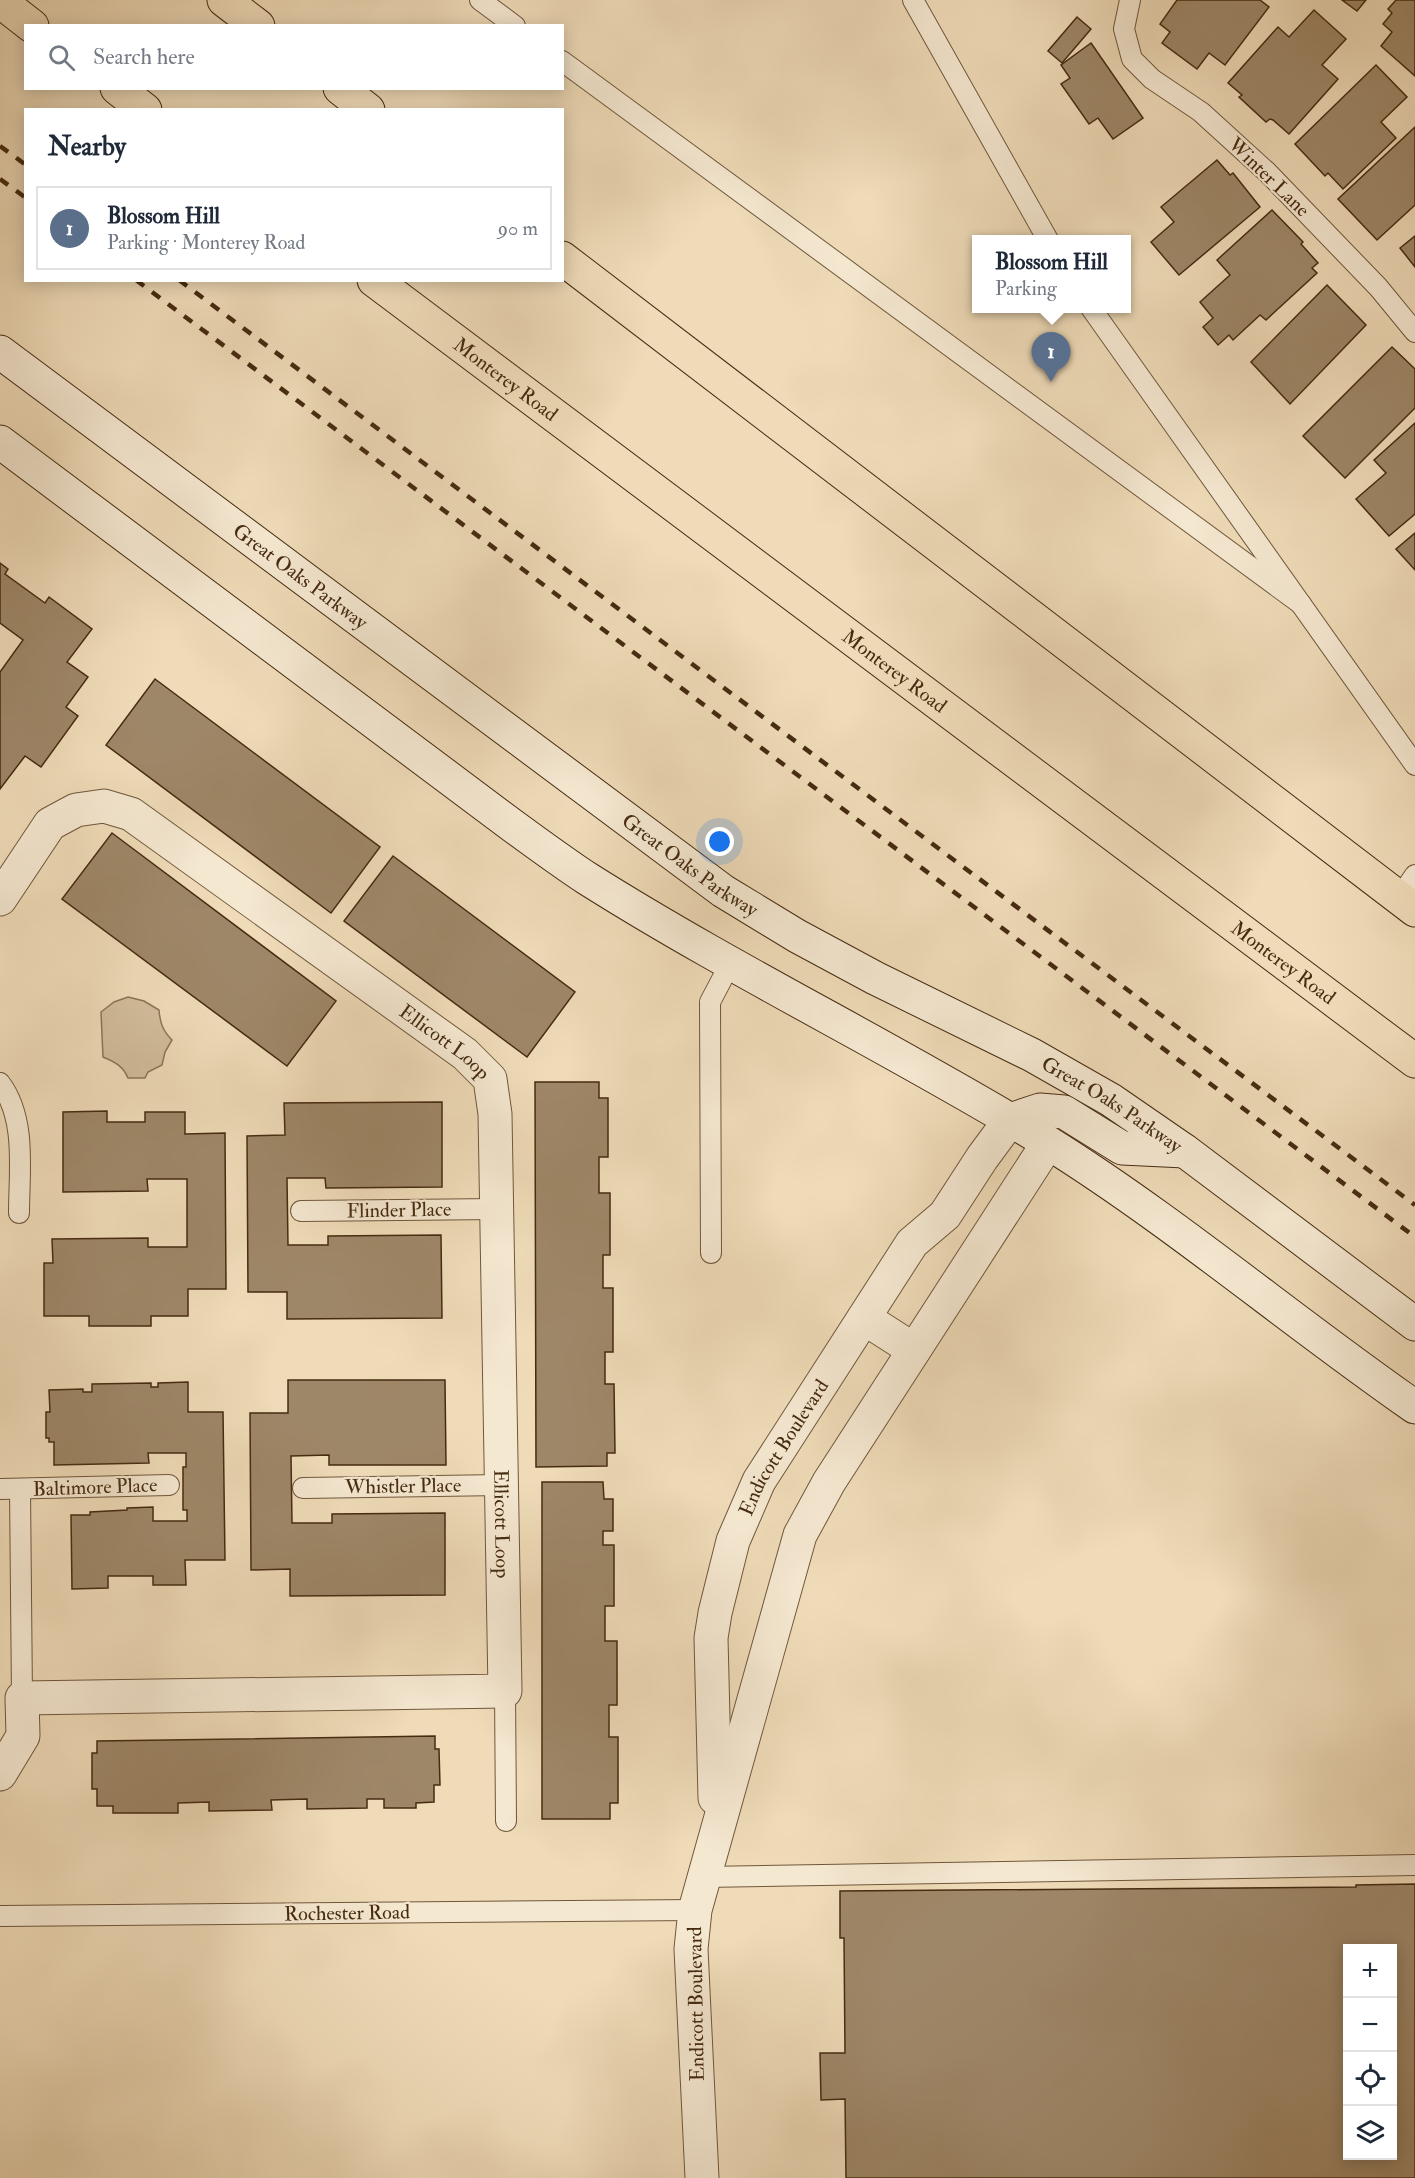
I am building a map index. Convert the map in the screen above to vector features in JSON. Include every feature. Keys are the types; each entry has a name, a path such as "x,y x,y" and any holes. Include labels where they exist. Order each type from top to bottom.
{"main road":[{"path":"224,0 255,24"},
{"path":"120,90 142,108"},
{"path":"343,90 365,108"},
{"path":"564,260 1410,894"},
{"name":"Monterey Road","path":"377,282 1415,1061"}],"street":[{"name":"Great Oaks Parkway","path":"0,352 723,891 797,936 875,978 1032,1055 1111,1100 1185,1151 1415,1324"},
{"path":"0,442 513,826 587,878 1048,1143 1168,1225 1310,1332 1415,1407"},
{"name":"Ellicott Loop","path":"0,899 50,824 76,810 104,806 131,814 465,1054 490,1079 495,1114 505,1691"},
{"path":"1010,1120 1040,1110 1064,1112 1122,1148 1185,1151"},
{"name":"Endicott Boulevard","path":"716,1832 711,1638 733,1541 759,1480 912,1243 945,1215 1010,1120"},
{"name":"Endicott Boulevard","path":"702,2178 691,1949 695,1910 800,1535 829,1482 1048,1143"},
{"path":"864,1318 914,1350"},
{"path":"0,1774 23,1736 22,1698 505,1691"}],"lane":[{"path":"480,0 512,24"},
{"path":"913,0 1045,235"},
{"name":"Winter Lane","path":"1130,0 1124,29 1132,59 1152,80 1201,112 1267,172 1378,287 1415,332"},
{"path":"564,62 1301,604"},
{"path":"1094,313 1415,765"},
{"path":"711,1253 710,1002 731,962"},
{"path":"0,1083 11,1102 19,1130 19,1213"},
{"name":"Flinder Place","path":"301,1211 497,1209"},
{"name":"Baltimore Place","path":"0,1489 169,1485"},
{"name":"Whistler Place","path":"303,1488 502,1485"},
{"name":"Baltimore Place","path":"20,1489 22,1698"},
{"name":"Ellicott Loop","path":"505,1691 506,1821"},
{"path":"703,1877 1415,1864"},
{"name":"Rochester Road","path":"0,1916 695,1910"}],"shaded area":[{"path":"128,997 144,1001 159,1010 162,1026 172,1040 165,1052 162,1065 148,1072 145,1078 128,1078 124,1070 103,1057 101,1012 114,1002"}],"building":[{"path":"1177,0 1260,0 1269,7 1225,65 1209,53 1197,69 1162,43 1170,32 1160,24"},
{"path":"1342,0 1366,0 1357,11"},
{"path":"1396,0 1415,0 1415,76 1381,46 1392,32 1383,24 1392,13 1388,9"},
{"path":"1314,10 1346,39 1322,65 1338,79 1289,134 1273,120 1266,122 1239,97 1242,95 1228,83 1278,27 1289,37"},
{"path":"1077,17 1091,29 1062,63 1048,51"},
{"path":"1091,43 1143,118 1113,139 1098,118 1089,124 1061,84 1070,78 1061,65"},
{"path":"1376,65 1407,97 1381,122 1396,138 1343,189 1328,173 1325,176 1295,144"},
{"path":"1415,127 1415,205 1377,240 1338,199"},
{"path":"1217,160 1230,175 1233,173 1260,207 1179,275 1151,242 1174,222 1161,207"},
{"path":"1272,210 1303,242 1301,244 1318,263 1312,268 1317,273 1266,320 1260,315 1233,340 1229,335 1218,345 1203,327 1213,318 1200,302 1230,275 1217,260"},
{"path":"1415,236 1415,267 1400,248"},
{"path":"1327,285 1366,325 1290,404 1251,362"},
{"path":"1392,347 1415,369 1415,408 1345,478 1303,436"},
{"path":"1415,423 1415,514 1389,536 1356,499 1386,473 1374,460"},
{"path":"1415,533 1415,570 1396,549"},
{"path":"0,563 8,569 5,574 45,603 49,597 92,629 67,662 88,677 66,707 78,716 41,767 25,756 0,789 0,672 23,640 0,623"},
{"path":"155,679 380,847 331,913 106,745"},
{"path":"112,833 336,1001 287,1066 62,899"},
{"path":"393,856 575,992 527,1057 344,921"},
{"path":"535,1082 599,1082 599,1098 608,1098 608,1157 599,1157 599,1193 610,1193 610,1255 603,1255 603,1288 613,1288 613,1352 605,1352 605,1384 614,1384 615,1453 607,1453 607,1466 536,1467"},
{"path":"442,1102 442,1187 326,1188 325,1178 287,1178 288,1245 328,1245 328,1236 441,1235 442,1318 287,1319 287,1292 248,1292 247,1136 285,1135 284,1103"},
{"path":"107,1111 107,1122 145,1122 145,1112 185,1112 185,1134 225,1133 226,1289 188,1289 188,1316 151,1316 151,1326 89,1326 89,1316 44,1316 44,1263 53,1263 52,1239 148,1238 148,1247 187,1247 187,1179 147,1179 148,1191 63,1192 63,1112"},
{"path":"288,1380 445,1380 446,1465 329,1465 329,1455 291,1456 292,1523 332,1523 332,1514 445,1513 445,1595 290,1596 290,1569 251,1570 250,1413 288,1413"},
{"path":"188,1382 188,1412 223,1412 225,1560 185,1560 186,1585 153,1585 153,1576 108,1576 108,1588 72,1589 71,1515 90,1515 90,1512 153,1507 153,1521 187,1521 187,1510 183,1510 183,1467 186,1467 186,1453 148,1453 149,1463 54,1465 54,1442 49,1442 49,1438 46,1438 46,1412 50,1412 49,1390 83,1389 83,1392 92,1392 92,1384 151,1383 151,1387 158,1387 158,1383"},
{"path":"542,1482 603,1482 604,1499 613,1499 613,1531 603,1531 603,1545 614,1545 614,1606 605,1606 605,1641 617,1641 617,1705 609,1705 609,1737 618,1737 618,1803 610,1803 610,1819 542,1819"},
{"path":"435,1736 435,1749 439,1749 440,1785 434,1785 434,1802 416,1803 416,1808 384,1808 384,1799 367,1799 367,1808 307,1809 307,1799 271,1800 272,1810 209,1811 209,1802 178,1803 178,1813 113,1813 113,1806 97,1806 97,1789 92,1789 92,1753 97,1753 97,1741"},
{"path":"1415,1884 1415,2178 846,2178 845,2099 821,2100 820,2053 845,2053 844,1938 840,1938 840,1891 1356,1887 1356,1885"}],"railway":[{"path":"0,146 24,164"},
{"path":"0,179 24,197"},
{"path":"139,282 1415,1237"},
{"path":"182,282 1415,1205"}],"place":[{"name":"Blossom Hill","path":"1051,382"}]}
